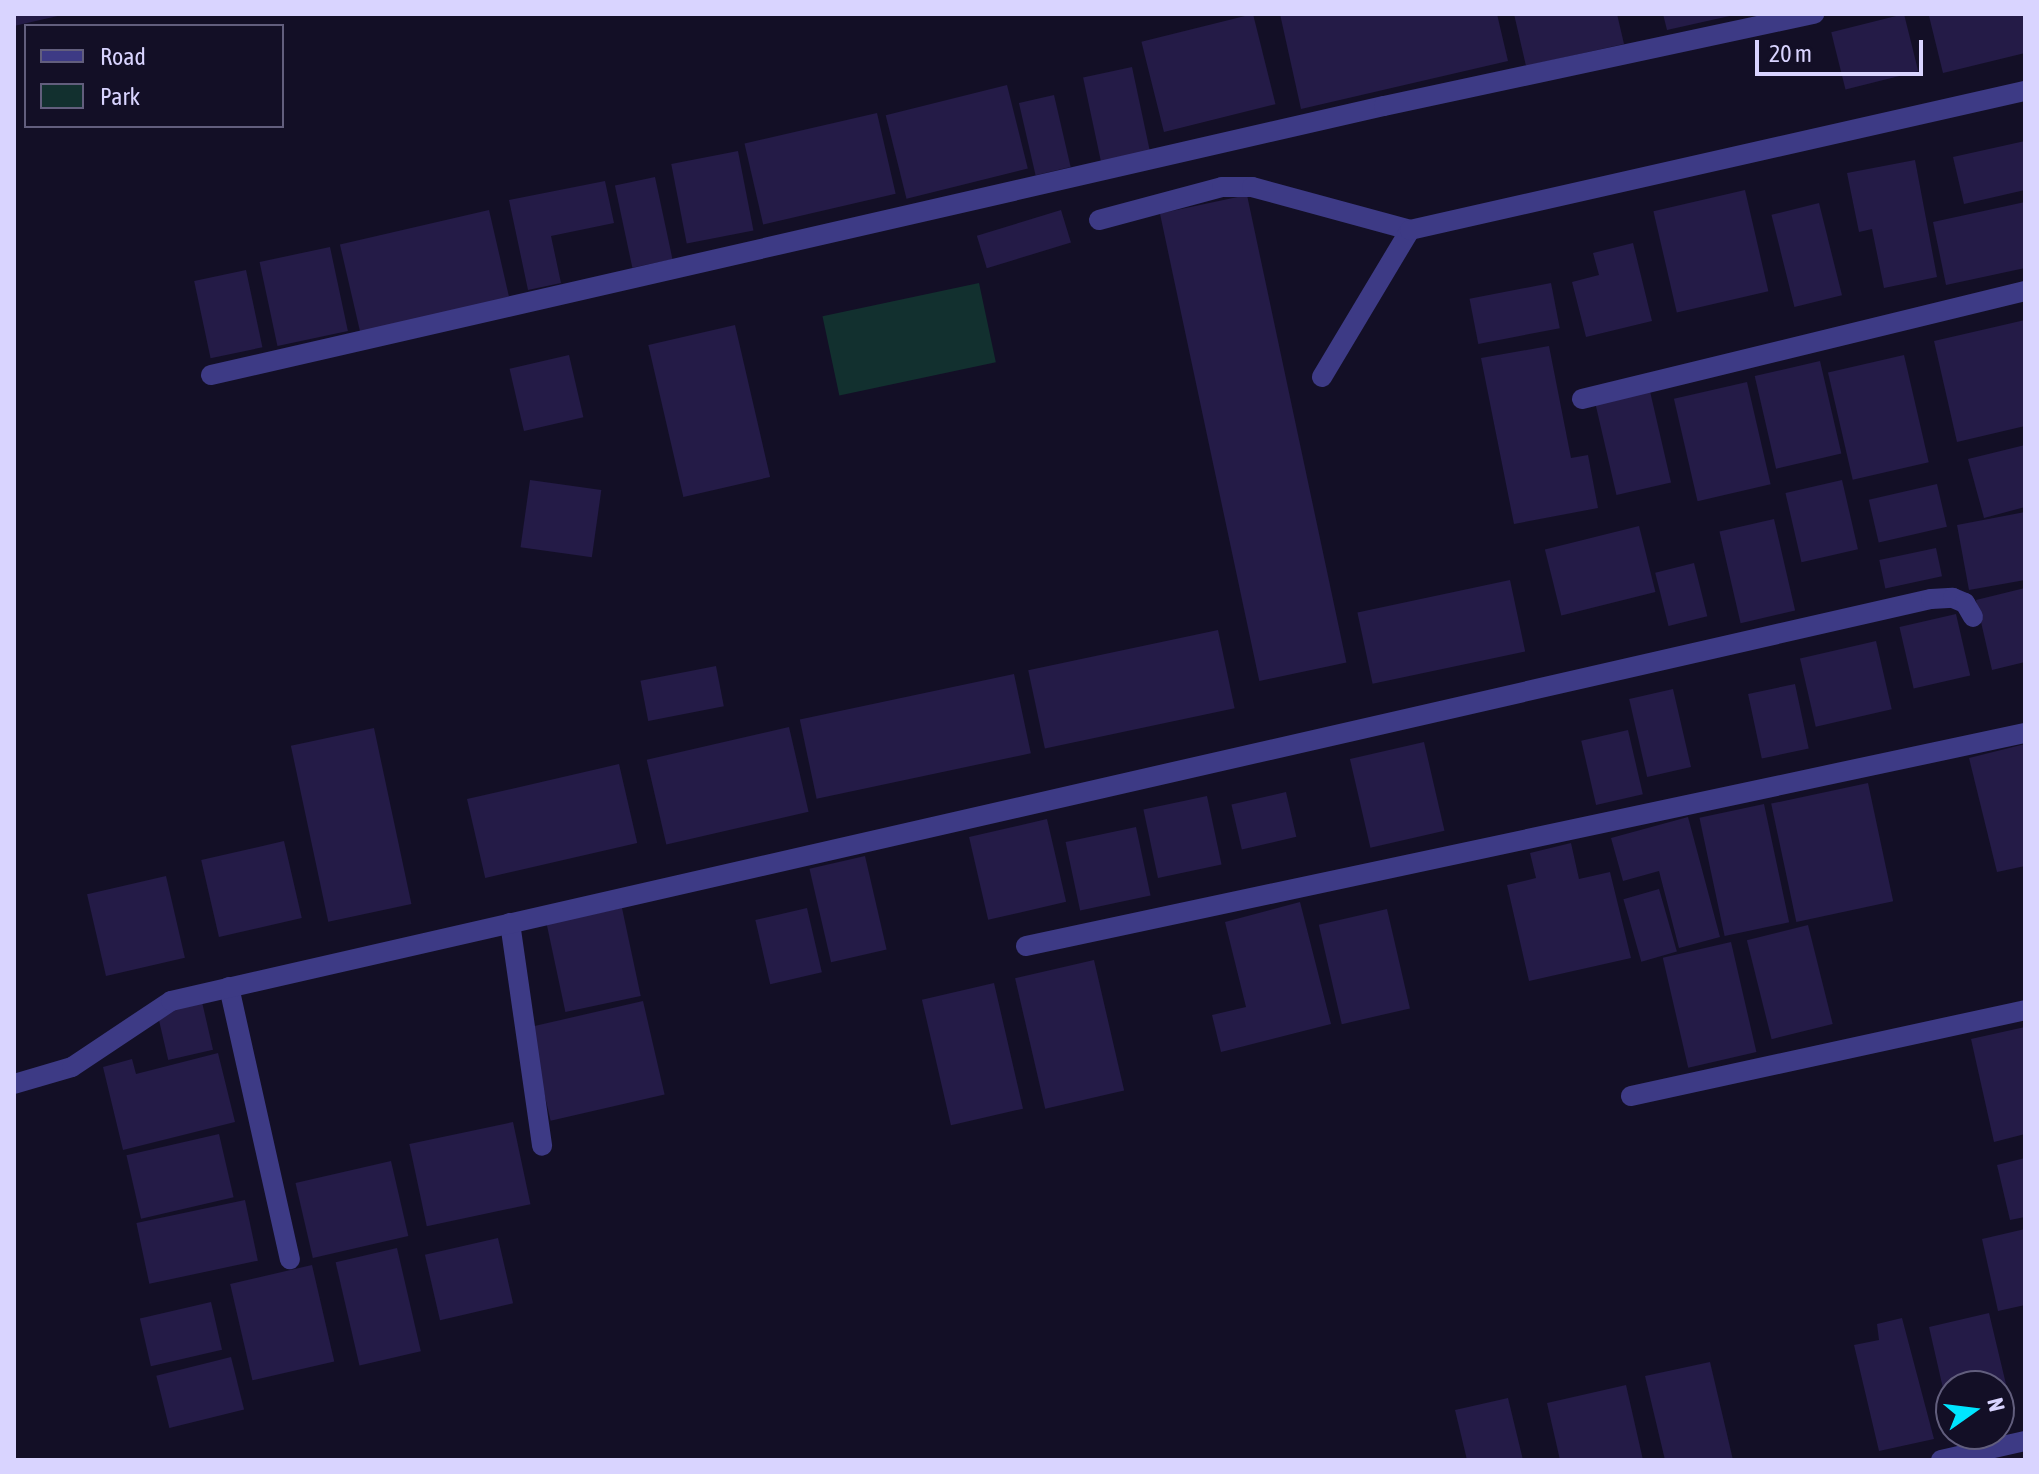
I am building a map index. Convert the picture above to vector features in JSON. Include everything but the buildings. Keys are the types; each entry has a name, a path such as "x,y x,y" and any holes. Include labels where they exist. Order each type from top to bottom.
{"street":[{"path":"211,375 1384,106 1814,14"},
{"path":"1099,220 1222,187 1252,187 1410,230 2025,91"},
{"path":"1322,377 1410,230"},
{"path":"1582,399 2025,291"},
{"path":"14,1084 72,1067 171,1001 229,987 1931,599 1953,598 1965,603 1973,617"},
{"path":"1026,946 2025,733"},
{"path":"510,923 542,1146"},
{"path":"229,987 290,1259"},
{"path":"1631,1096 2025,1010"},
{"path":"1941,1460 2025,1441"}],"green space":[{"path":"979,283 996,362 839,395 822,316"}]}
